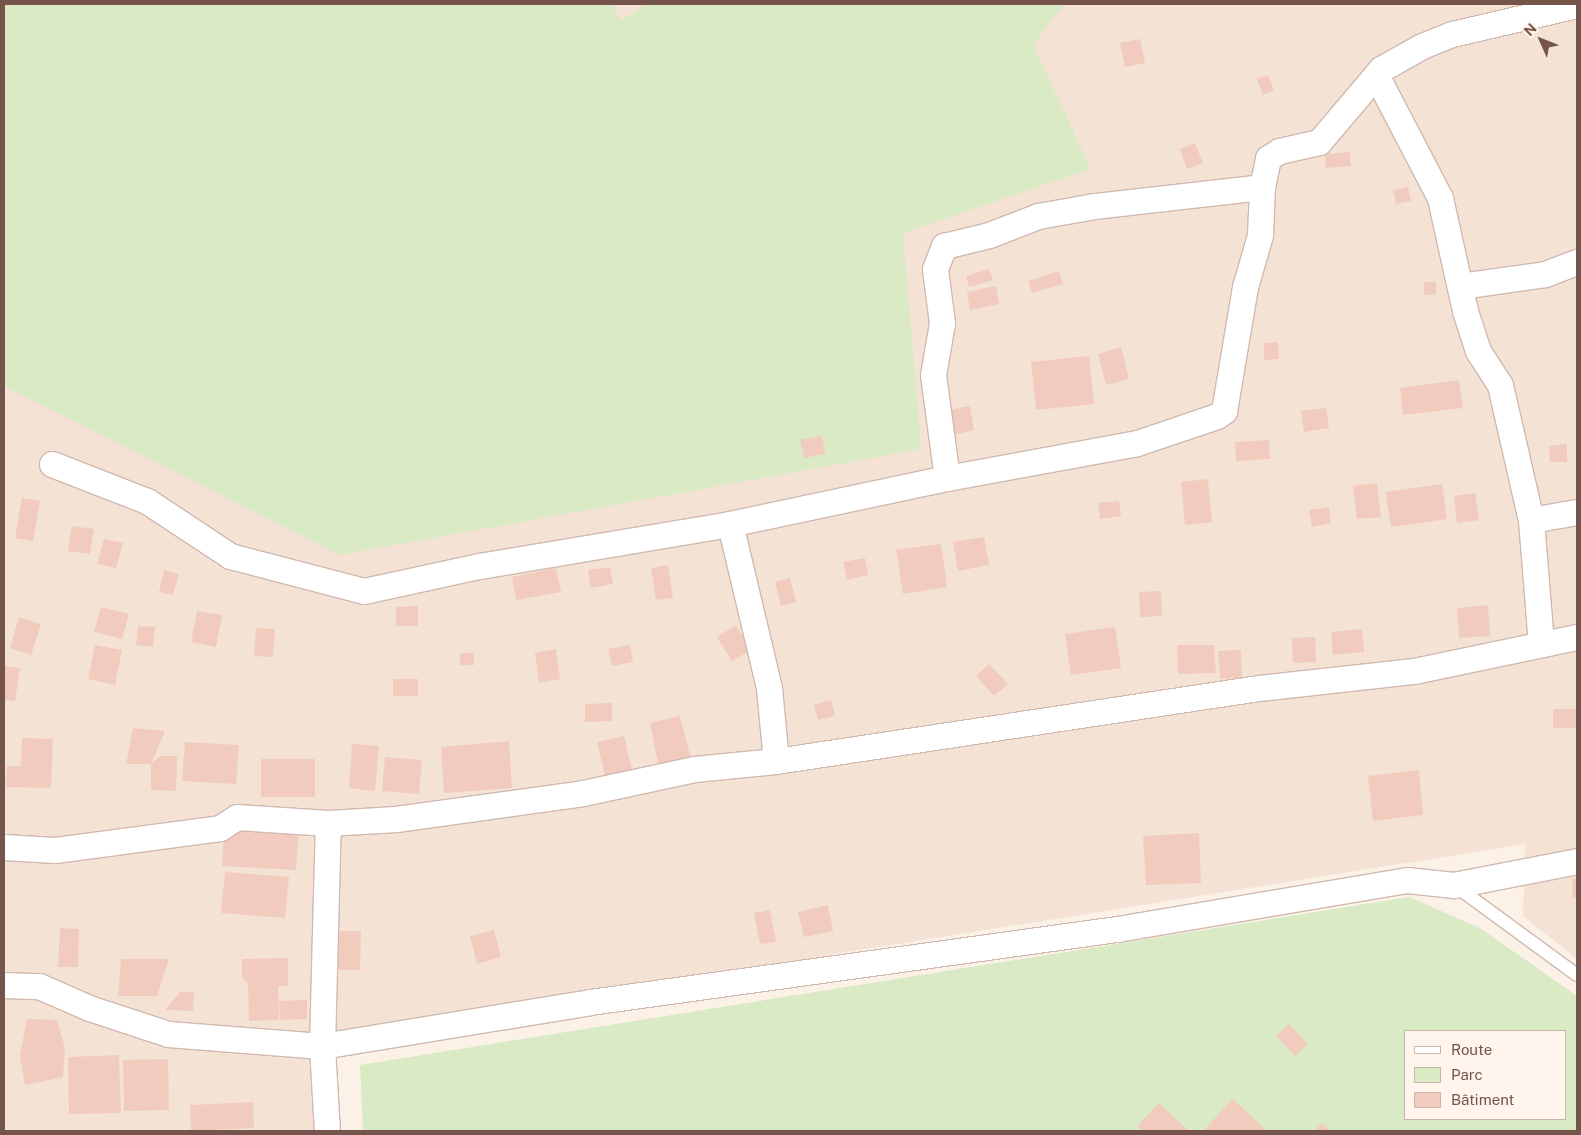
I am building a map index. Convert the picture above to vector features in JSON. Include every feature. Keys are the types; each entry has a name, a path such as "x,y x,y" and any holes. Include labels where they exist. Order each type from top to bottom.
{"street":[{"path":"52,464 147,501 230,556 358,591 479,566 730,524 946,478 1104,451 1217,416 1224,411 1245,287 1260,235 1262,187 1268,158 1279,151 1319,142 1376,75 1388,65 1452,34 1577,5"},
{"path":"1376,75 1440,198 1460,286 1478,351 1500,385 1531,520 1541,643"},
{"path":"946,478 933,375 942,323 935,269 944,246 989,235 1048,214 1262,187"},
{"path":"1460,286 1545,274 1577,262"},
{"path":"1531,520 1577,512"},
{"path":"730,524 767,679 776,761"},
{"path":"4,847 55,850 220,828 236,817 328,823 396,819 583,793 694,769 776,761 1259,688 1414,671 1577,637"},
{"path":"327,1131 322,1046 328,823"},
{"path":"4,985 39,986 89,1008 168,1034 322,1046 590,1002 1117,929 1407,880 1454,885 1577,861"}],"lane":[{"path":"1454,885 1577,974"}],"shaded area":[{"path":"4,4 1577,4 1577,959 1523,916 1525,844 315,1037 321,1131 4,1131"}],"green space":[{"path":"4,4 613,4 621,21 647,4 1064,4 1033,45 1091,169 903,233 921,449 340,555 4,386"},
{"path":"1409,897 1480,928 1577,996 1577,1131 363,1131 360,1065"}],"building":[{"path":"1140,39 1145,63 1125,67 1120,43"},
{"path":"1268,75 1274,90 1263,95 1257,79"},
{"path":"1195,143 1203,163 1187,169 1180,149"},
{"path":"1350,152 1351,166 1326,168 1325,154"},
{"path":"1408,187 1411,201 1396,204 1393,190"},
{"path":"989,269 993,280 969,287 966,276"},
{"path":"1059,271 1063,284 1032,293 1028,281"},
{"path":"1424,282 1436,282 1436,294 1424,295"},
{"path":"996,286 999,304 970,310 967,292"},
{"path":"1278,342 1279,359 1264,360 1264,343"},
{"path":"1121,347 1129,379 1106,385 1098,354"},
{"path":"1089,356 1094,404 1036,410 1031,362"},
{"path":"1459,380 1463,408 1403,415 1400,388"},
{"path":"970,406 974,430 953,435 948,410"},
{"path":"1326,408 1329,428 1304,432 1301,411"},
{"path":"822,436 825,454 804,458 800,440"},
{"path":"1269,440 1270,459 1236,461 1235,442"},
{"path":"1567,444 1567,462 1550,462 1549,446"},
{"path":"1208,479 1212,522 1185,525 1181,482"},
{"path":"1377,483 1381,517 1357,519 1353,486"},
{"path":"1442,484 1447,519 1391,527 1385,492"},
{"path":"1475,493 1479,520 1457,523 1454,496"},
{"path":"22,498 40,501 33,541 15,538"},
{"path":"1119,501 1121,516 1100,519 1098,503"},
{"path":"1329,507 1331,523 1312,527 1309,510"},
{"path":"72,526 94,529 90,554 68,551"},
{"path":"984,537 989,565 958,571 953,542"},
{"path":"104,539 123,543 116,568 97,564"},
{"path":"941,544 947,587 903,594 896,550"},
{"path":"865,558 868,575 847,580 843,562"},
{"path":"668,565 673,598 656,600 651,568"},
{"path":"610,567 613,584 591,588 588,570"},
{"path":"556,568 561,592 516,600 512,577"},
{"path":"164,570 179,574 173,595 159,592"},
{"path":"790,578 796,602 781,606 775,582"},
{"path":"1161,591 1162,616 1140,617 1139,592"},
{"path":"1488,605 1490,636 1459,638 1457,608"},
{"path":"418,606 418,626 396,626 396,607"},
{"path":"101,607 129,614 122,639 94,632"},
{"path":"197,611 222,615 216,647 191,642"},
{"path":"19,617 41,624 31,655 10,648"},
{"path":"736,625 751,650 732,661 717,637"},
{"path":"138,626 155,627 153,647 136,645"},
{"path":"1115,627 1121,668 1071,675 1065,634"},
{"path":"256,628 275,629 273,657 254,656"},
{"path":"1362,629 1364,652 1333,655 1331,632"},
{"path":"1315,637 1316,662 1293,663 1292,638"},
{"path":"95,645 122,650 115,685 88,679"},
{"path":"630,645 633,662 612,666 608,649"},
{"path":"1177,645 1214,645 1216,673 1178,674"},
{"path":"556,649 560,679 539,683 535,653"},
{"path":"1241,650 1242,678 1220,679 1218,651"},
{"path":"460,653 474,653 474,665 460,665"},
{"path":"989,664 1008,684 994,696 976,676"},
{"path":"4,666 20,668 15,701 4,700"},
{"path":"393,679 418,679 418,696 393,696"},
{"path":"831,700 835,716 818,720 814,705"},
{"path":"612,703 612,721 585,722 585,704"},
{"path":"1553,709 1577,709 1577,728 1553,728"},
{"path":"680,716 692,763 659,768 650,723"},
{"path":"133,728 165,731 151,764 126,764"},
{"path":"624,736 633,774 606,780 597,742"},
{"path":"22,738 53,739 51,788 6,787 7,766 21,766"},
{"path":"509,741 512,788 444,793 441,747"},
{"path":"185,742 239,745 236,784 182,781"},
{"path":"352,744 379,746 375,791 349,788"},
{"path":"160,756 177,756 176,791 151,790 151,764"},
{"path":"385,757 422,760 419,794 382,791"},
{"path":"261,759 315,759 315,797 261,797"},
{"path":"1419,770 1423,815 1373,821 1368,776"},
{"path":"240,822 299,825 296,870 222,866 224,834"},
{"path":"1199,833 1201,883 1146,885 1143,836"},
{"path":"225,872 289,877 285,918 221,913"},
{"path":"1572,879 1577,879 1577,897 1573,898"},
{"path":"828,905 833,931 804,937 798,912"},
{"path":"770,910 776,942 760,944 754,913"},
{"path":"60,928 79,929 78,967 58,967"},
{"path":"494,930 501,957 477,964 470,936"},
{"path":"337,931 361,931 360,970 336,970"},
{"path":"288,958 288,986 278,986 279,1020 249,1021 248,984 242,977 242,959"},
{"path":"121,959 169,959 157,996 118,996"},
{"path":"180,992 194,992 193,1011 165,1010"},
{"path":"307,1000 307,1019 280,1020 279,1001"},
{"path":"27,1019 57,1020 65,1048 63,1077 25,1085 20,1055"},
{"path":"1289,1024 1308,1044 1295,1056 1276,1036"},
{"path":"119,1055 121,1113 69,1114 68,1057"},
{"path":"168,1059 169,1110 124,1111 123,1060"},
{"path":"1233,1099 1267,1131 1203,1131"},
{"path":"253,1102 254,1128 191,1131 190,1105"},
{"path":"1159,1103 1189,1131 1143,1131 1137,1126"},
{"path":"1322,1123 1330,1131 1314,1131"}]}
